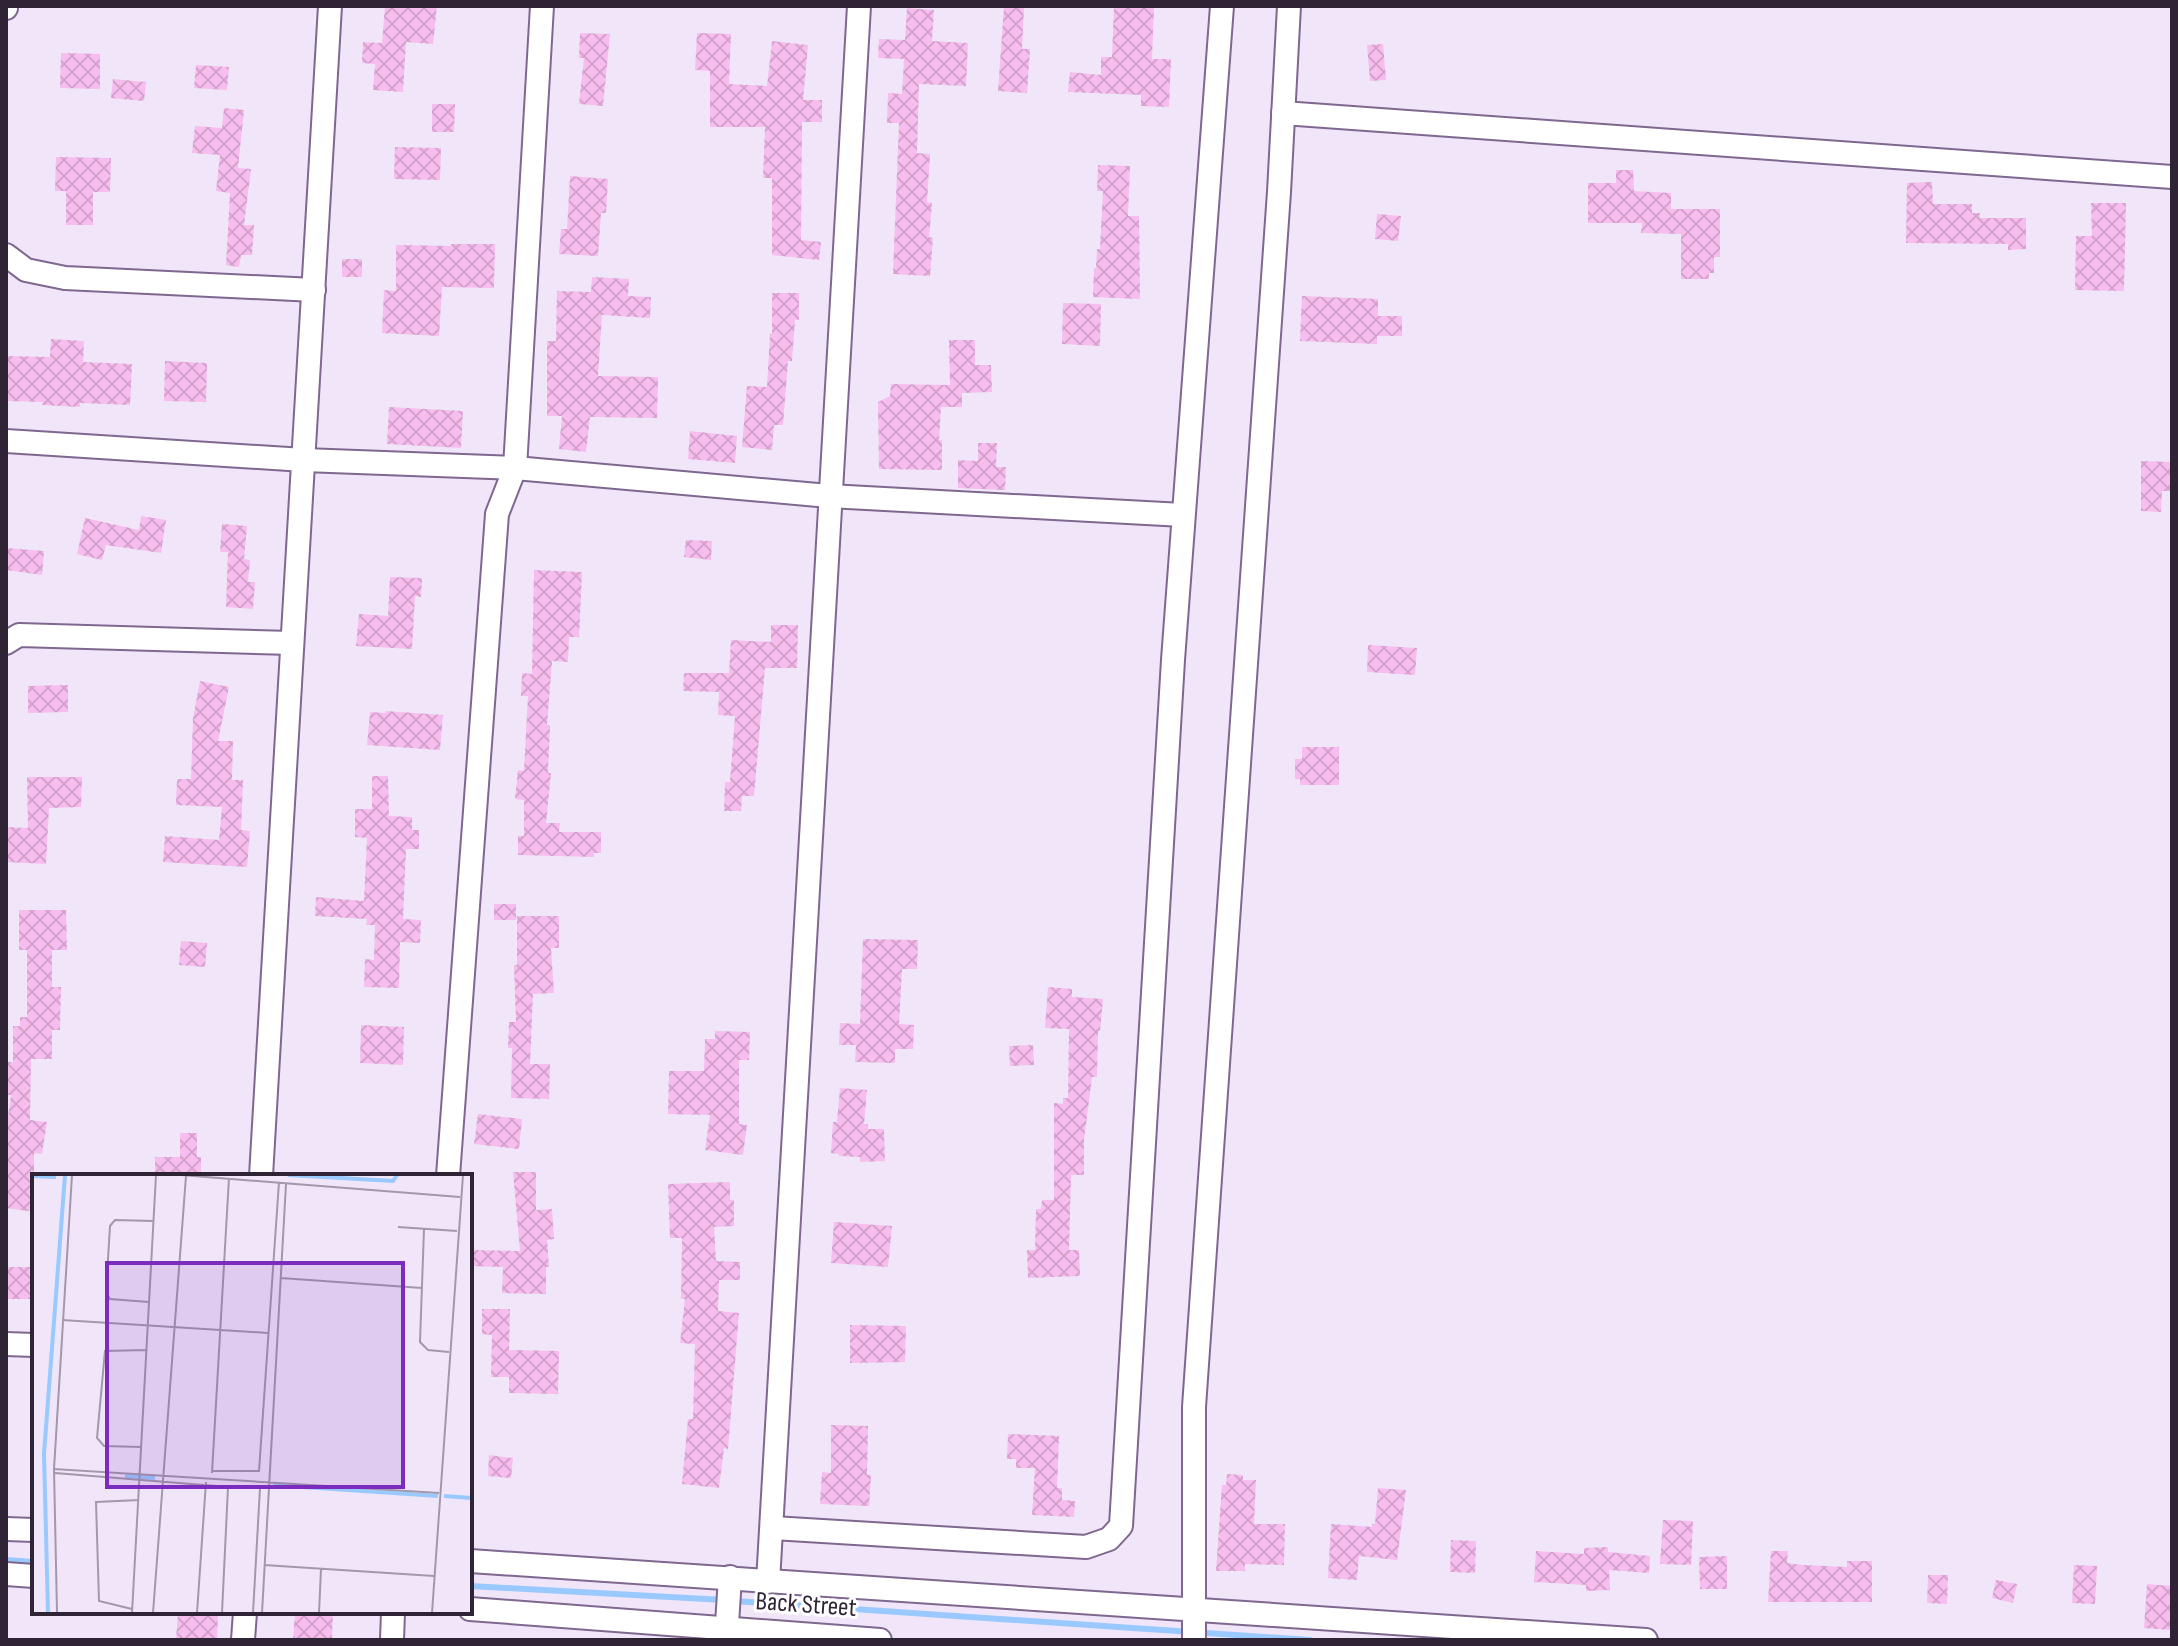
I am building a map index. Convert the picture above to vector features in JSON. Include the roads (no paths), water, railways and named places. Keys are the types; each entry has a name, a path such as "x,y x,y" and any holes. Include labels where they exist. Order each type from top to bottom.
{"street":[{"path":"261,1174 330,6"},
{"path":"448,1174 497,514 515,468 542,6"},
{"path":"768,1582 859,6"},
{"path":"773,1528 897,1538 1086,1547 1109,1539 1121,1526 1183,515 1222,6"},
{"path":"1194,1640 1194,1407 1289,6"},
{"path":"1283,113 2172,177"},
{"path":"6,255 26,270 65,278 314,290"},
{"path":"6,441 304,460 515,468 829,496 1183,515"},
{"path":"6,643 19,635 292,643"},
{"path":"6,1344 32,1345"},
{"path":"6,1529 32,1530"},
{"path":"472,1561 1646,1640"},
{"path":"6,1574 32,1576"},
{"path":"726,1634 730,1577"},
{"name":"Back Street","path":"472,1609 726,1634 880,1640"},
{"path":"243,1640 245,1614"},
{"path":"392,1640 393,1614"}],"waterway":[{"path":"6,1560 32,1562"},
{"path":"472,1586 724,1600"},
{"path":"735,1601 1310,1640"}]}
